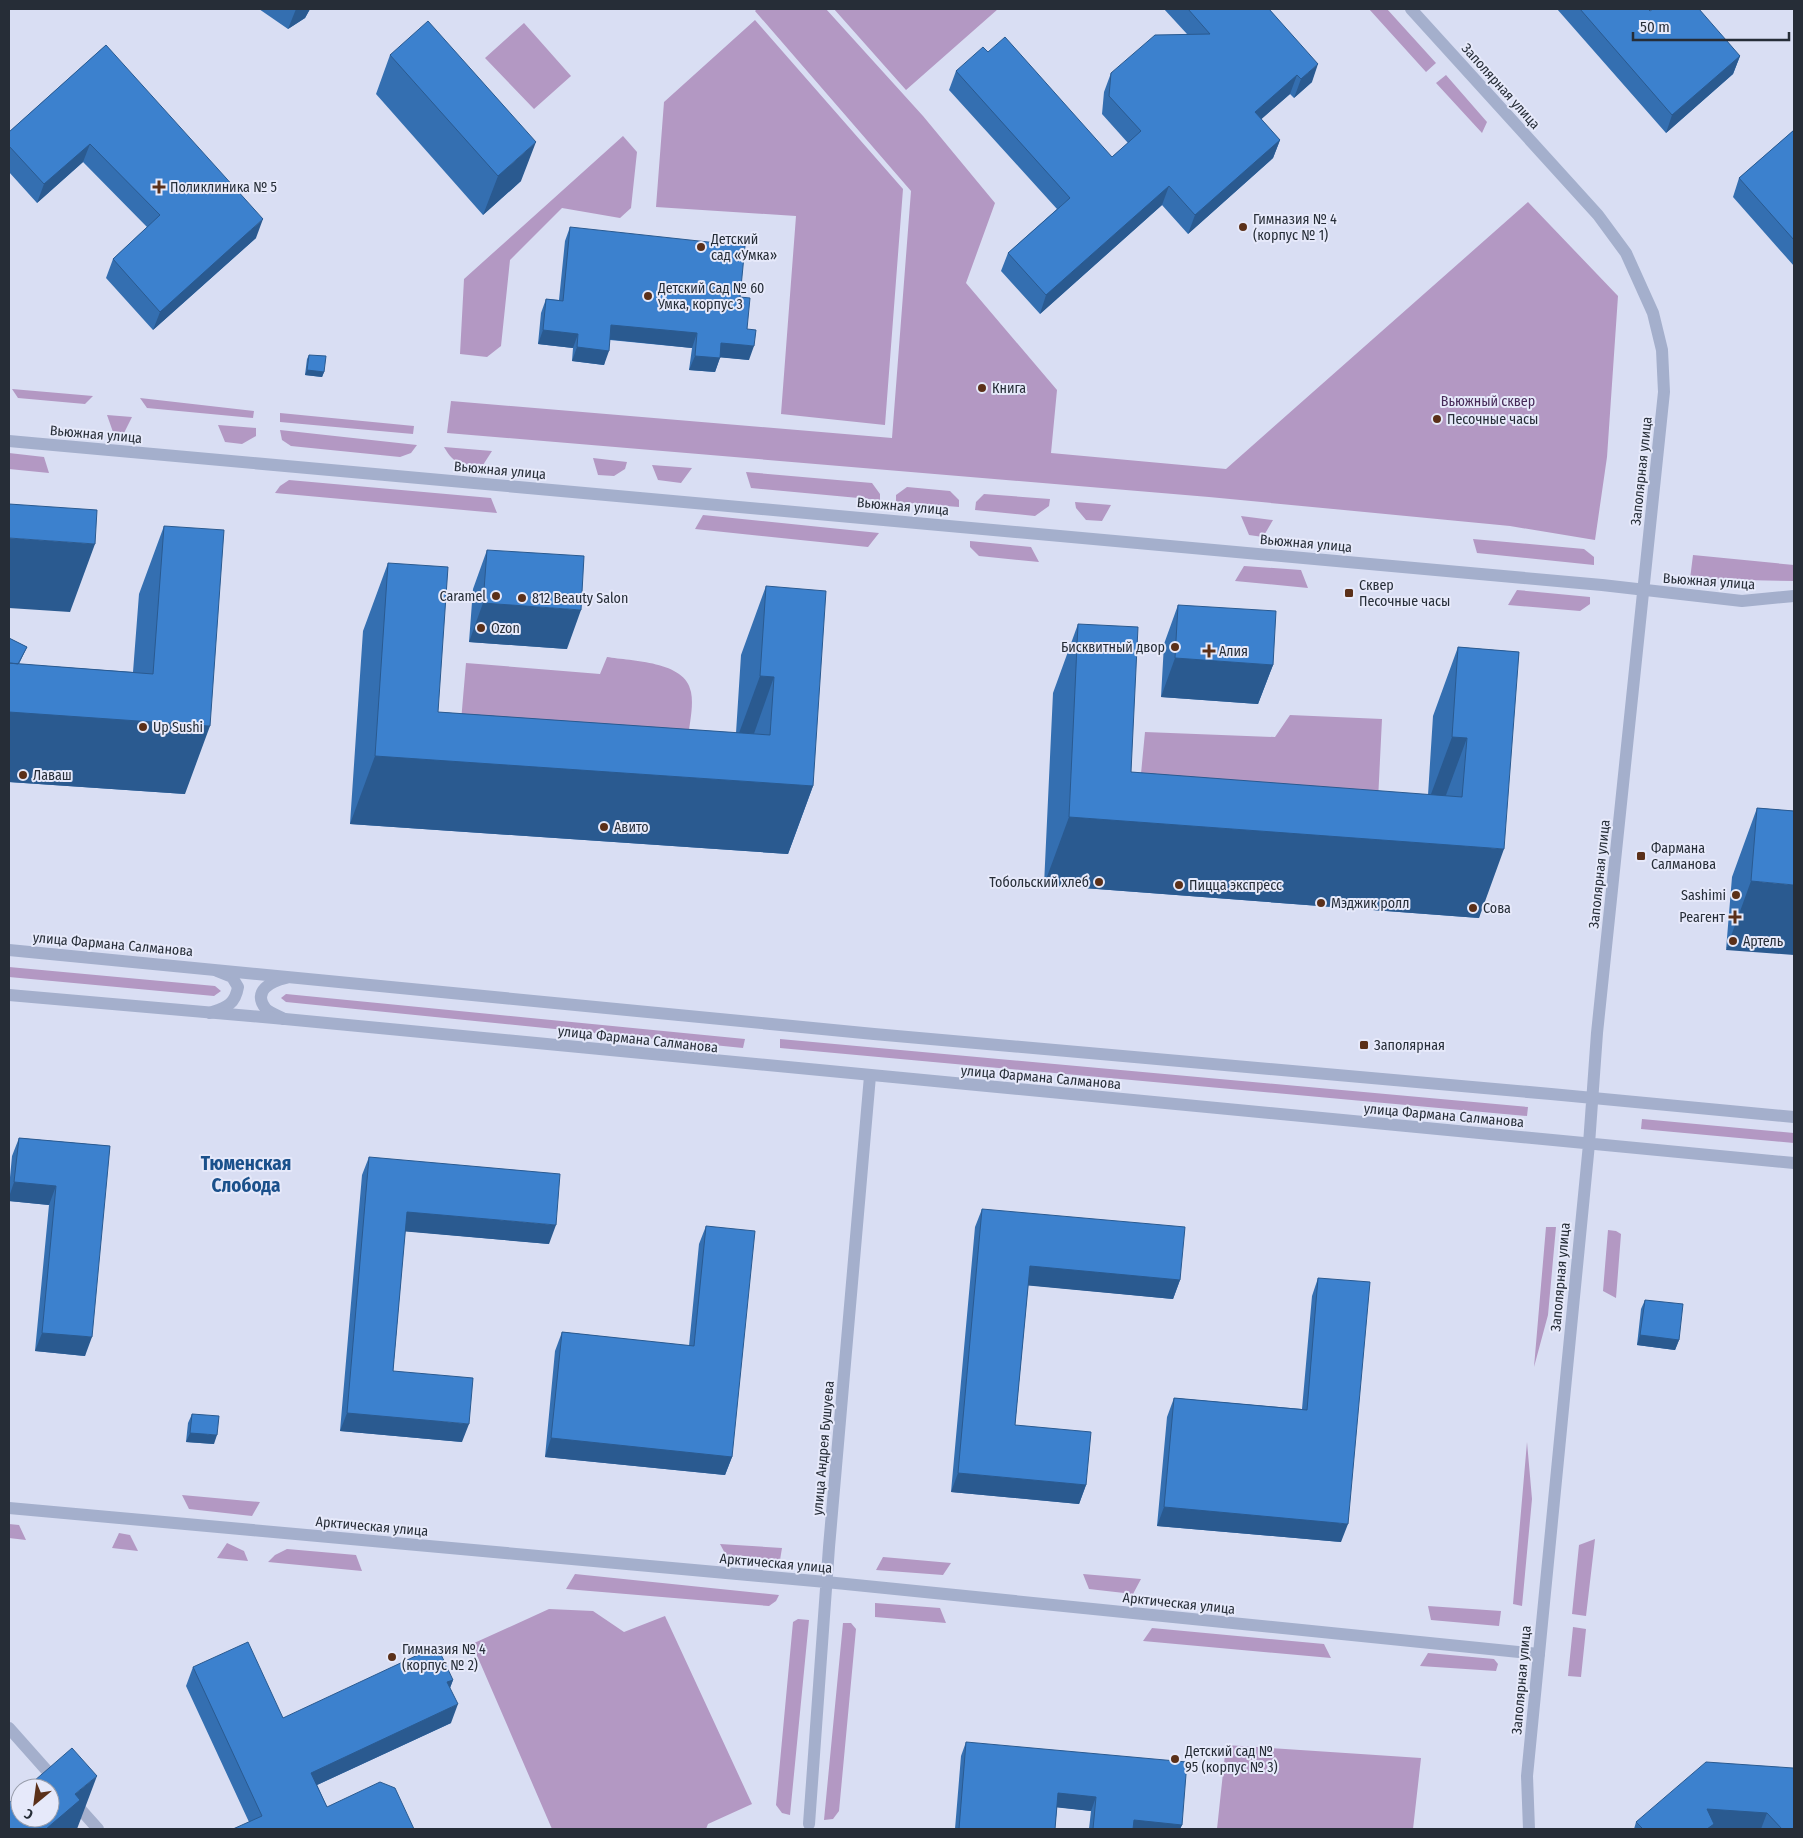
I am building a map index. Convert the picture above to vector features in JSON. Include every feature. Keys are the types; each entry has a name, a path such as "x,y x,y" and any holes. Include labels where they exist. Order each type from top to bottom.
{"street":[{"name":"Заполярная улица","path":"1411,9 1598,215 1626,253 1653,313 1662,350 1664,392 1597,1033 1589,1144 1527,1776 1530,1829"},
{"name":"Вьюжная улица","path":"9,440 1093,538 1742,601 1794,596"},
{"name":"улица Фармана Салманова","path":"9,950 291,976 864,1034 1794,1117"},
{"name":"улица Фармана Салманова","path":"210,1013 230,1006 236,998 238,987 232,977 214,969"},
{"name":"улица Фармана Салманова","path":"285,1019 267,1010 262,1000 263,989 271,981 291,976"},
{"name":"улица Фармана Салманова","path":"9,995 285,1019 1794,1163"},
{"name":"улица Андрея Бушуева","path":"808,1827 826,1582 870,1076"},
{"name":"Арктическая улица","path":"9,1508 826,1582 1539,1654"},
{"path":"9,1728 98,1829"}],"green space":[{"name":"Вьюжный сквер","path":"757,9 826,9 923,116 995,203 966,283 1057,390 1051,453 1226,469 1528,202 1618,296 1607,457 1595,540 1510,526 1209,497 447,433 451,401 892,438 911,191 755,11"},
{"path":"834,9 998,9 906,90"},
{"path":"1369,9 1387,9 1436,63 1426,72"},
{"path":"755,20 903,189 885,425 781,414 796,216 656,207 664,102"},
{"path":"524,23 571,76 534,109 485,58"},
{"path":"1446,75 1487,122 1482,133 1436,83"},
{"path":"623,136 637,152 631,208 620,218 562,208 510,260 501,346 487,357 460,354 464,279"},
{"path":"12,389 93,396 85,404 18,398"},
{"path":"140,398 254,411 253,418 147,408"},
{"path":"280,413 414,426 413,434 280,422"},
{"path":"107,415 132,417 124,433 113,432"},
{"path":"218,425 256,428 256,436 242,444 225,442"},
{"path":"280,430 417,445 411,453 400,457 291,446 282,440"},
{"path":"444,447 492,451 483,465 470,464 456,461"},
{"path":"9,453 44,457 49,473 9,469"},
{"path":"593,458 627,462 625,469 614,476 598,475"},
{"path":"652,465 692,468 681,483 658,480"},
{"path":"746,472 872,483 880,494 880,500 751,488"},
{"path":"289,480 491,498 497,513 275,493 280,486"},
{"path":"907,487 950,491 959,500 959,507 896,502 896,495"},
{"path":"984,494 1050,499 1049,506 1035,516 975,510 976,502"},
{"path":"1075,502 1111,505 1102,521 1086,520 1076,508"},
{"path":"703,515 879,533 868,547 695,529"},
{"path":"1241,516 1273,520 1263,537 1249,535"},
{"path":"1473,539 1584,549 1594,557 1594,565 1477,553"},
{"path":"970,541 1031,547 1039,562 979,556 970,547"},
{"path":"1693,555 1794,565 1794,581 1690,579"},
{"path":"1244,566 1301,570 1308,588 1235,581"},
{"path":"1517,590 1590,597 1590,604 1580,611 1508,605"},
{"path":"607,657 656,664 669,668 687,682 691,692 692,703 688,739 460,733 466,663 600,674"},
{"path":"1290,715 1382,719 1377,821 1138,805 1145,732 1275,737"},
{"path":"9,967 215,986 221,991 214,996 9,977"},
{"path":"286,994 745,1039 743,1048 286,1002 281,998"},
{"path":"780,1039 1528,1107 1527,1116 780,1048"},
{"path":"1642,1119 1794,1133 1794,1143 1641,1129"},
{"path":"1546,1227 1556,1227 1548,1315 1534,1367"},
{"path":"1608,1230 1621,1234 1616,1298 1603,1291"},
{"path":"1527,1442 1532,1499 1522,1606 1513,1604"},
{"path":"182,1495 260,1502 252,1516 189,1509"},
{"path":"9,1524 19,1525 26,1540 9,1538"},
{"path":"119,1533 130,1535 138,1551 112,1548"},
{"path":"1595,1539 1586,1616 1572,1614 1579,1545"},
{"path":"227,1543 244,1551 248,1561 217,1558"},
{"path":"720,1544 782,1548 780,1560 727,1557"},
{"path":"287,1549 356,1555 362,1571 268,1562 275,1555"},
{"path":"883,1557 951,1563 943,1575 876,1570"},
{"path":"575,1574 779,1595 776,1601 769,1606 566,1589"},
{"path":"1083,1574 1141,1579 1133,1594 1089,1589"},
{"path":"875,1603 940,1608 946,1623 875,1617"},
{"path":"1428,1606 1501,1611 1499,1626 1431,1620"},
{"path":"549,1609 593,1611 624,1632 665,1616 752,1804 708,1824 706,1829 552,1829 472,1644"},
{"path":"798,1619 809,1620 790,1815 782,1813 776,1805 793,1622"},
{"path":"843,1623 851,1623 856,1629 839,1811 833,1819 824,1820"},
{"path":"1573,1627 1586,1629 1581,1677 1568,1676"},
{"path":"1152,1628 1324,1644 1331,1658 1143,1641"},
{"path":"1428,1653 1494,1659 1498,1664 1496,1671 1420,1666"},
{"path":"1226,1745 1421,1758 1413,1829 1217,1829"}],"building":[{"name":"Гимназия № 4 (корпус № 1)","path":"1188,9 1269,9 1318,64 1301,79 1297,75 1255,112 1280,140 1195,215 1169,186 1046,295 1008,253 1070,198 956,71 983,47 988,52 1005,37 1112,157 1141,131 1109,96 1111,73 1155,35 1210,34"},
{"path":"1580,9 1648,9 1650,11 1653,9 1699,9 1740,56 1672,115"},
{"path":"428,21 536,142 498,176 390,55"},
{"name":"Поликлиника № 5","path":"106,45 263,219 160,312 113,259 160,215 90,144 44,184 9,146 9,132"},
{"path":"1794,130 1794,240 1739,178"},
{"name":"Детский Сад № 60 Умка, корпус 3","path":"570,227 745,246 740,297 750,298 747,329 756,330 754,346 721,343 720,358 695,356 697,333 611,325 609,351 577,347 578,334 543,330 546,299 563,301"},
{"path":"309,355 326,356 324,372 307,370"},
{"path":"9,504 97,510 95,544 9,538"},
{"path":"164,526 224,530 210,726 9,712 9,663 153,674"},
{"path":"487,550 584,556 581,610 483,603"},
{"path":"388,563 448,567 438,712 770,735 774,677 760,676 766,586 826,591 813,786 375,756"},
{"path":"1178,605 1276,611 1273,665 1175,658"},
{"path":"1078,624 1138,627 1131,772 1462,797 1467,738 1452,737 1458,647 1519,652 1504,849 1069,817"},
{"path":"9,638 27,647 18,664 9,663"},
{"path":"1757,808 1794,811 1794,885 1751,881"},
{"path":"19,1138 110,1146 92,1337 42,1333 56,1186 14,1182"},
{"path":"369,1157 560,1174 556,1225 407,1212 393,1371 473,1378 469,1424 347,1413"},
{"path":"982,1209 1185,1227 1180,1280 1030,1266 1015,1425 1091,1432 1086,1485 958,1473"},
{"path":"706,1226 755,1231 732,1457 551,1438 562,1332 694,1346"},
{"path":"1318,1278 1370,1282 1348,1524 1164,1507 1174,1398 1307,1410"},
{"path":"1645,1300 1683,1304 1679,1340 1640,1335"},
{"path":"192,1414 219,1416 217,1435 190,1433"},
{"name":"Гимназия № 4 (корпус № 2)","path":"248,1642 283,1718 437,1646 453,1680 447,1682 458,1704 311,1773 327,1807 380,1782 395,1788 414,1829 233,1829 262,1816 193,1667"},
{"path":"966,1742 1187,1762 1182,1825 1134,1820 1133,1829 1093,1829 1096,1797 1058,1793 1055,1829 959,1829"},
{"path":"72,1748 97,1776 75,1794 80,1800 60,1817 60,1778 38,1778"},
{"path":"1706,1762 1793,1768 1794,1829 1782,1829 1767,1813 1707,1809 1714,1824 1707,1829 1643,1829 1636,1822"},
{"path":"9,1803 10,1828 47,1828 9,1829"}],"place":[{"name":"Поликлиника № 5","path":"159,187"},
{"name":"Гимназия № 4 (корпус № 1)","path":"1243,227"},
{"name":"Детский сад «Умка»","path":"701,247"},
{"name":"Детский Сад № 60 Умка, корпус 3","path":"648,296"},
{"name":"Книга","path":"982,388"},
{"name":"Песочные часы","path":"1437,419"},
{"name":"Сквер Песочные часы","path":"1349,593"},
{"name":"Caramel","path":"496,596"},
{"name":"812 Beauty Salon","path":"522,598"},
{"name":"Ozon","path":"481,628"},
{"name":"Бисквитный двор","path":"1175,647"},
{"name":"Алия","path":"1209,651"},
{"name":"Up Sushi","path":"143,727"},
{"name":"Лаваш","path":"23,775"},
{"name":"Авито","path":"604,827"},
{"name":"Фармана Салманова","path":"1641,856"},
{"name":"Тобольский хлеб","path":"1099,882"},
{"name":"Пицца экспресс","path":"1179,885"},
{"name":"Sashimi","path":"1736,895"},
{"name":"Мэджик ролл","path":"1321,903"},
{"name":"Сова","path":"1473,908"},
{"name":"Реагент","path":"1735,917"},
{"name":"Артель","path":"1733,941"},
{"name":"Заполярная","path":"1364,1045"},
{"name":"Гимназия № 4 (корпус № 2)","path":"392,1657"},
{"name":"Детский сад № 95 (корпус № 3)","path":"1175,1759"}],"district":[{"name":"Тюменская Слобода","path":"246,1174"}]}
